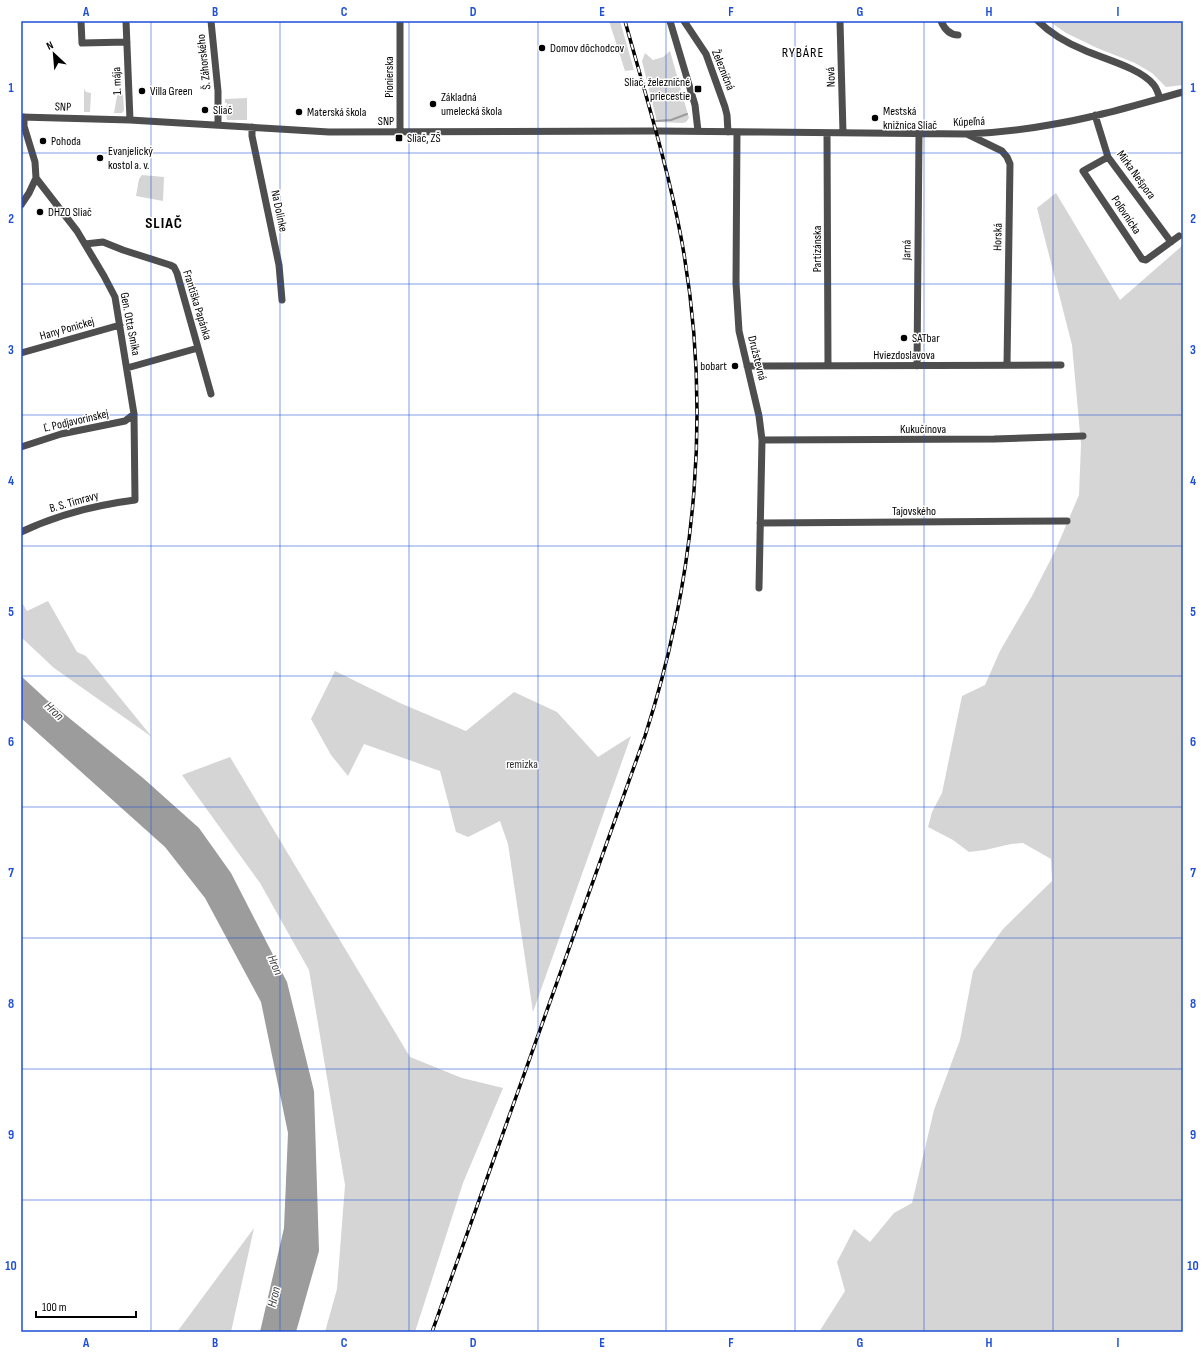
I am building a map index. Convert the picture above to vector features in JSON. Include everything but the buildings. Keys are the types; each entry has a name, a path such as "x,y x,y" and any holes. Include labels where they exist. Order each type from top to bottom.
{"street":[{"path":"81,21 82,43 127,42"},
{"name":"1. mája","path":"126,21 130,120"},
{"name":"Š. Záhorského","path":"211,21 218,91 218,125"},
{"name":"Pionierska","path":"400,21 400,132"},
{"path":"670,21 694,105 698,131"},
{"name":"Železničná","path":"684,21 706,54 710,64 725,107 728,132"},
{"name":"Nová","path":"840,21 843,133"},
{"path":"941,21 948,31 958,35"},
{"path":"1038,21 1056,36 1068,43 1123,65 1147,78 1153,84 1160,98"},
{"name":"Kúpeľná","path":"656,131 967,134 1050,125 1183,92"},
{"name":"Mirka Nešpora","path":"1095,115 1108,156 1171,242"},
{"path":"21,205 36,178 35,162 22,117"},
{"name":"SNP","path":"22,117 130,120 329,132 656,131"},
{"name":"Na Dolinke","path":"252,127 252,136 257,162 279,265 282,300"},
{"name":"Družstevná","path":"737,132 736,304 739,331 759,416 762,440 759,588"},
{"name":"Partizánska","path":"827,133 828,366"},
{"name":"Jarná","path":"917,366 919,134"},
{"name":"Horská","path":"967,134 1002,151 1010,164 1007,365"},
{"name":"Poľovnícka","path":"1108,156 1083,171 1142,259 1146,260 1179,236"},
{"name":"Gen. Otta Smika","path":"36,178 70,221 85,244 112,291 117,305 134,414 135,500"},
{"name":"Františka Papánka","path":"85,244 103,242 172,266 177,273 211,394"},
{"name":"Hany Ponickej","path":"21,354 120,325"},
{"name":"Gen. Otta Smika","path":"127,368 198,348"},
{"name":"Hviezdoslavova","path":"747,366 1061,365"},
{"name":"Ľ. Podjavorinskej","path":"21,447 61,434 124,421 134,414"},
{"name":"Kukučínova","path":"762,440 994,439 1083,436"},
{"name":"B. S. Timravy","path":"21,532 78,510 116,502 135,500"},
{"name":"Tajovského","path":"760,523 1067,521"}],"green space":[{"path":"609,21 620,21 634,70 625,71"},
{"path":"1049,21 1183,21 1183,85 1166,87 1152,73 1135,63 1097,48 1066,33"},
{"path":"670,51 681,90 679,91 680,97 683,97 689,118 683,123 657,122 642,61 645,53 653,60 663,57"},
{"path":"84,89 86,92 91,93 90,112 84,112"},
{"path":"119,94 123,94 124,110 122,113 114,113 117,96"},
{"path":"247,98 247,120 227,120 225,106 227,103 225,103 225,99"},
{"path":"142,175 164,177 163,201 136,196 139,179"},
{"path":"1056,193 1120,300 1183,245 1183,1332 819,1332 845,1291 837,1262 854,1229 870,1242 894,1213 912,1203 934,1110 960,1040 973,971 1003,929 1052,881 1051,859 1023,843 969,852 953,840 928,827 932,812 942,793 962,696 985,685 1000,651 1032,596 1056,549 1079,495 1081,444 1072,345 1037,208"},
{"path":"21,601 27,611 48,601 77,652 86,656 152,737 54,668 21,637"},
{"name":"remizka","path":"335,671 400,703 466,731 514,692 557,712 598,757 631,736 533,1012 508,844 500,821 468,837 456,832 440,771 364,744 348,776 331,755 311,719"},
{"path":"230,757 410,1057 462,1078 503,1088 463,1183 415,1332 325,1332 337,1289 345,1185 309,970 260,883 182,775"},
{"path":"254,1228 231,1332 177,1332"}],"water":[{"name":"Hron","path":"21,676 47,700 143,778 199,828 231,873 287,982 314,1091 319,1251 296,1332 260,1332 284,1228 288,1133 261,1002 205,898 165,847 21,718"}],"waterway":[{"path":"656,121 671,120 687,114"}],"railway":[{"path":"432,1332 645,736 663,675 677,614 687,551 694,489 697,426 696,363 690,300 681,237 669,183 625,21"}],"place":[{"name":"Domov dôchodcov","path":"542,48"},
{"name":"Sliač, železničné priecestie","path":"698,89"},
{"name":"Villa Green","path":"142,91"},
{"name":"Základná umelecká škola","path":"433,104"},
{"name":"Sliač","path":"205,110"},
{"name":"Materská škola","path":"299,112"},
{"name":"Mestská knižnica Sliač","path":"875,118"},
{"name":"Sliač, ZŠ","path":"399,138"},
{"name":"Pohoda","path":"43,141"},
{"name":"Evanjelický kostol a. v.","path":"100,158"},
{"name":"DHZO Sliač","path":"40,212"},
{"name":"SATbar","path":"904,338"},
{"name":"bobart","path":"735,366"}],"district":[{"name":"RYBÁRE","path":"803,52"},
{"name":"SLIAČ","path":"164,223"}]}
